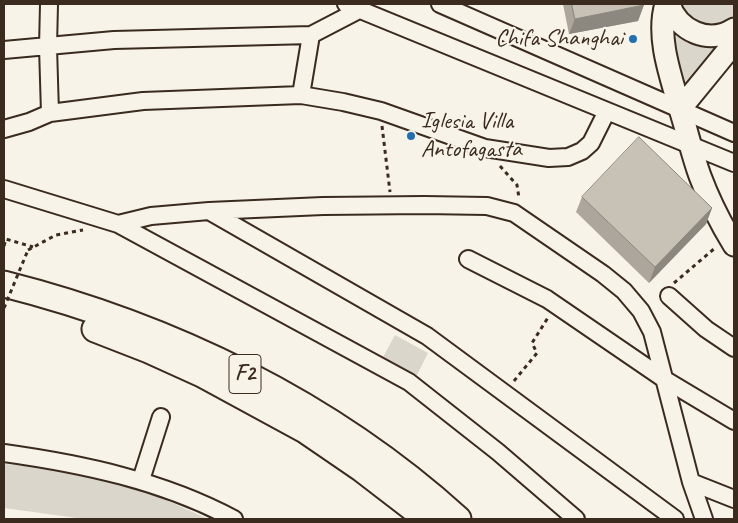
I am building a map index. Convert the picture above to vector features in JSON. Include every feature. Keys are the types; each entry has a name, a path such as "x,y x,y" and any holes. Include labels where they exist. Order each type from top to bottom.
{"highway":[{"name":"F2","path":"4,284 112,317 212,357 315,412 373,451 458,519"},
{"name":"F2","path":"4,301 88,326 149,350 202,374 305,430 362,468 427,519"}],"main road":[{"path":"668,4 664,12 664,42 671,77 700,176 731,240"},
{"path":"668,4 677,20 683,26 698,34 715,36 734,29"},
{"path":"680,109 734,43"}],"street":[{"path":"49,4 50,113"},
{"path":"440,4 734,133"},
{"path":"4,50 114,40 312,36 354,6 734,163"},
{"path":"301,95 312,36"},
{"path":"4,129 29,122 50,113 143,102 301,95 381,110 485,148 549,158 568,157 582,151 591,143 607,111"},
{"path":"4,189 118,224 409,382 498,452 576,519"},
{"path":"118,224 151,216 209,211 391,205 487,206 514,213 586,262 624,292 641,311 652,332 691,482 704,519"},
{"path":"209,211 427,336 675,519"},
{"path":"468,260 556,305 664,379 734,421"},
{"path":"670,291 706,329 734,348"},
{"path":"141,480 161,417"},
{"path":"4,453 48,459 141,480 206,504 234,519"},
{"path":"691,482 734,499"}],"path":[{"path":"381,110 391,205"},
{"path":"485,148 517,185 522,219"},
{"path":"4,308 28,250 56,235 118,224"},
{"path":"4,246 6,238 34,246"},
{"path":"670,291 731,240"},
{"path":"505,394 537,353 532,343 556,305"}],"shaded area":[{"path":"682,4 734,4 734,18 727,23 719,25 704,25 691,18"},
{"path":"664,22 732,38 689,88 681,87"},
{"path":"395,335 428,353 417,375 383,357"},
{"path":"4,464 39,467 142,489 208,519 84,519 4,508"}],"building":[{"path":"572,4 644,4 644,5 575,19"},
{"path":"639,137 712,208 655,267 582,197"}],"place":[{"name":"Chifa Shanghai","path":"633,39"},
{"name":"Iglesia Villa Antofagasta","path":"411,136"}]}
